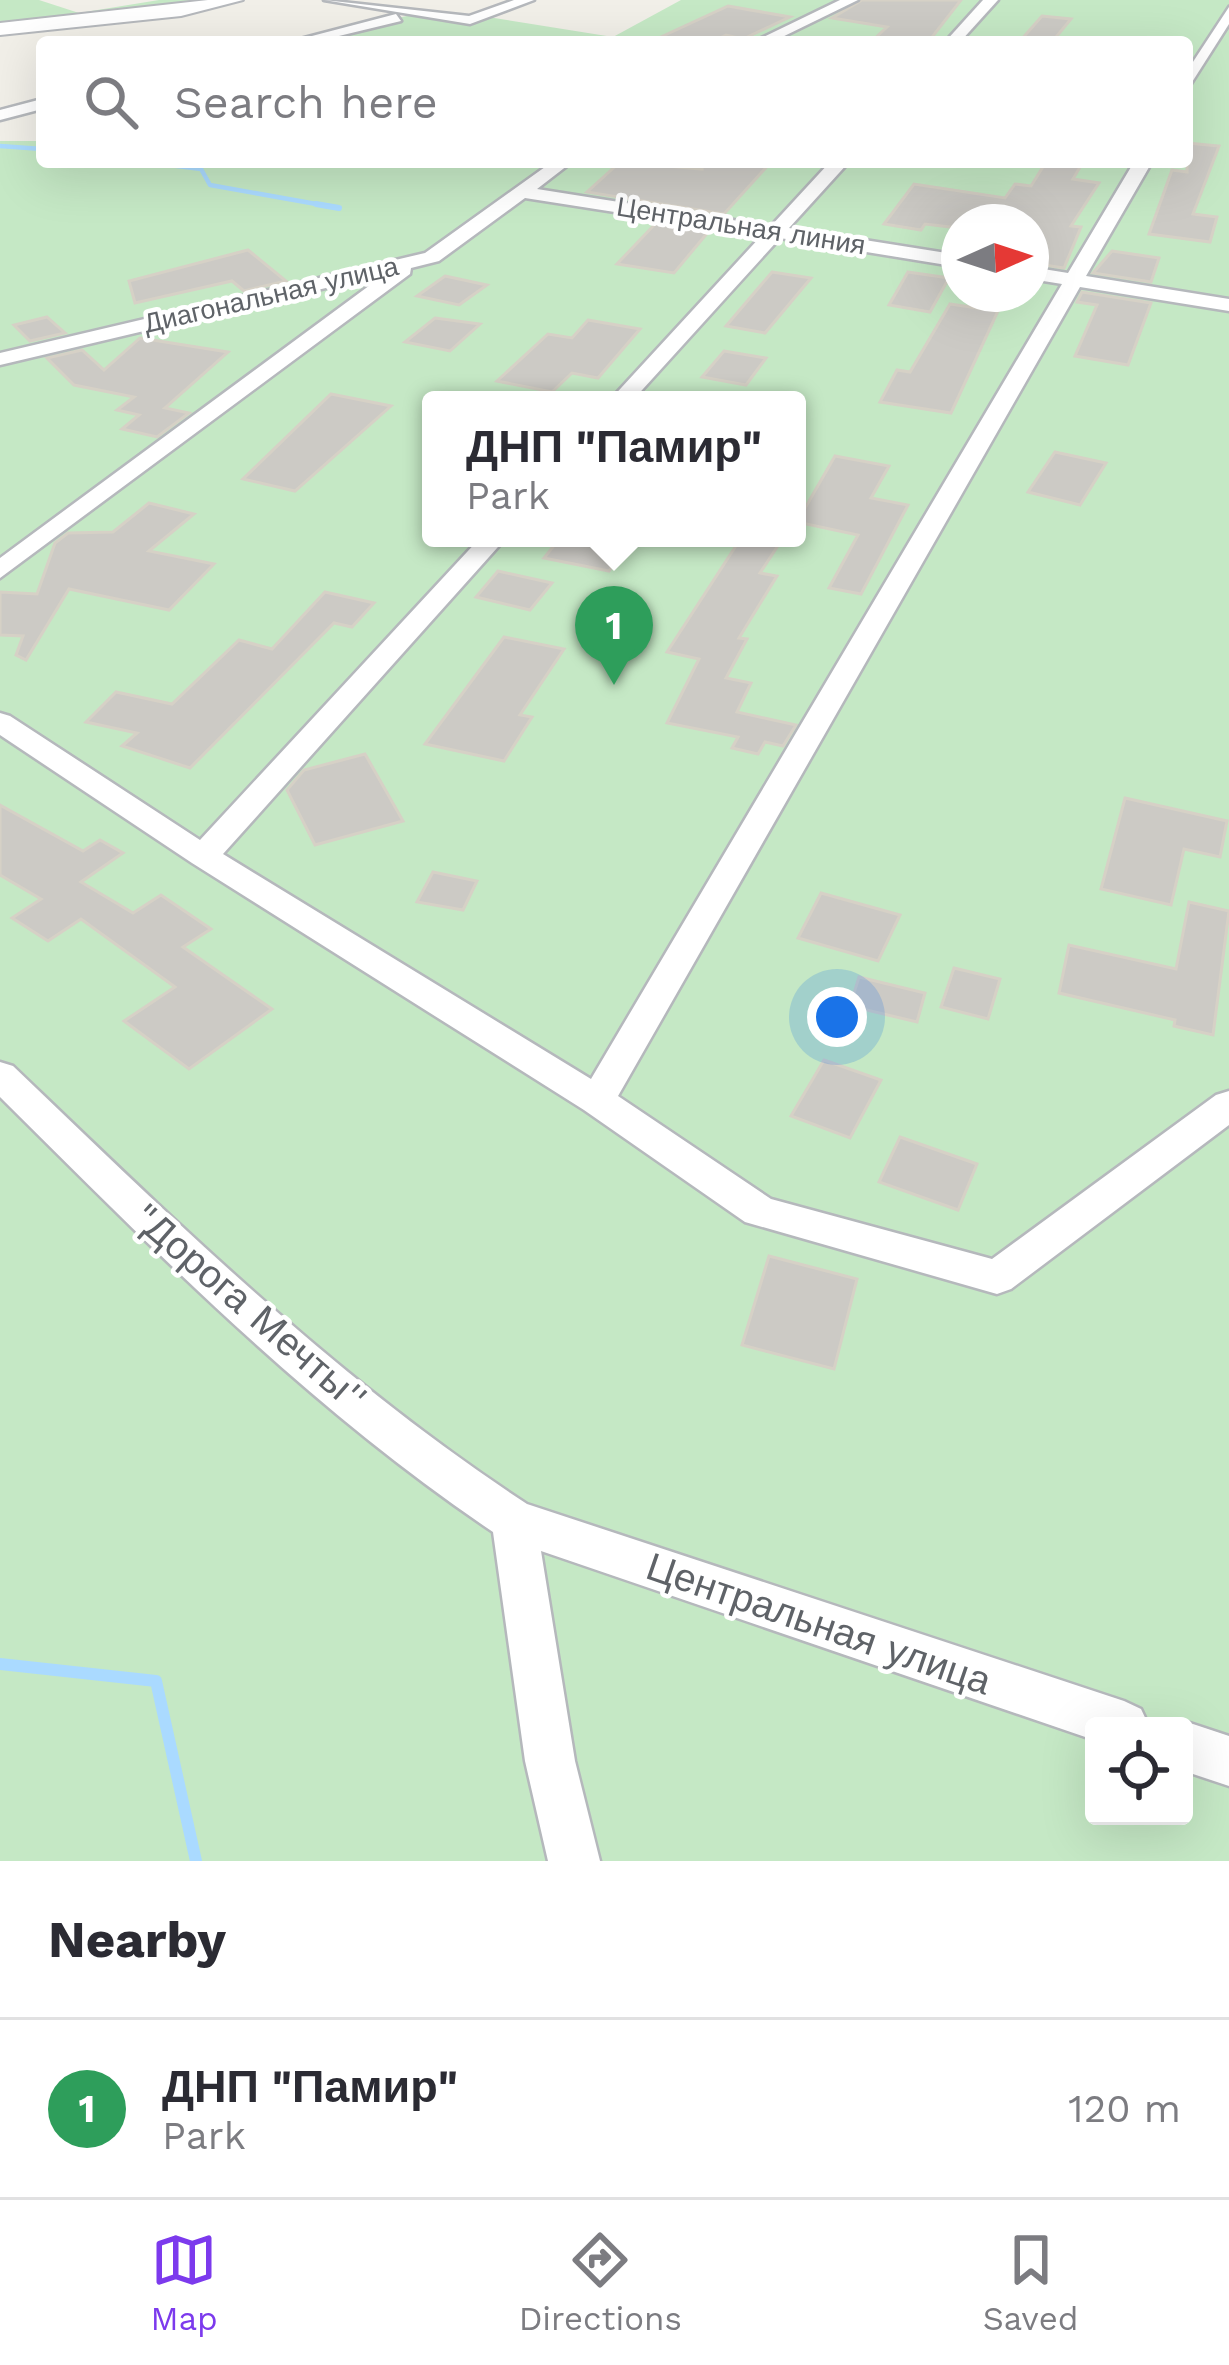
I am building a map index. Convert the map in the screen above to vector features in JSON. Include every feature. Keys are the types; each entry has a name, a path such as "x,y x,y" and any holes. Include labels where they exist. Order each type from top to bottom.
{"street":[{"path":"0,29 181,11 234,0"},
{"path":"331,0 473,20 527,0"},
{"path":"773,36 851,0"},
{"path":"958,36 991,0"},
{"path":"1193,74 1229,11"},
{"path":"322,36 415,14"},
{"path":"0,115 36,106"},
{"name":"Диагональная улица","path":"0,359 432,257 554,168"},
{"path":"629,391 834,168"},
{"path":"597,1100 1140,168"},
{"name":"Центральная линия","path":"523,192 941,258"},
{"path":"0,570 415,261"},
{"path":"1049,276 1229,304"},
{"path":"202,856 486,547"},
{"path":"0,722 202,856 597,1100 759,1211 997,1277 1229,1105"},
{"name":"\"Дорога Мечты''","path":"0,1075 314,1370 476,1497 514,1521"},
{"path":"514,1521 550,1761 574,1861"},
{"name":"Центральная улица","path":"514,1521 1097,1717"},
{"path":"1193,1749 1229,1761"}],"green space":[{"path":"0,0 39,0 79,13 159,0 234,0 0,29"},
{"path":"681,0 1229,0 1229,1861 0,1861 0,141 36,141 36,168 1193,168 1193,36 615,36"},
{"path":"415,14 488,17 607,36 322,36"}],"building":[{"path":"862,0 961,0 933,36 877,36 887,27 832,18"},
{"path":"728,6 790,17 749,36 663,36"},
{"path":"1042,16 1071,19 1057,36 1024,36"},
{"path":"1193,144 1219,146 1193,214 1217,217 1210,242 1149,234 1172,170 1193,168"},
{"path":"613,168 766,168 724,214 587,192"},
{"path":"1042,168 1079,168 1073,179 1099,183 1071,226 1081,227 1064,268 1049,266 1049,204 941,204 941,226 925,224 921,230 884,224 914,184 1005,198 1015,184 1031,186"},
{"path":"656,223 709,231 674,273 617,264"},
{"path":"248,250 286,281 244,291 232,281 135,303 129,281"},
{"path":"1112,251 1159,258 1151,282 1093,273"},
{"path":"772,272 811,278 765,333 726,326"},
{"path":"908,272 941,277 941,292 930,312 889,305"},
{"path":"445,276 487,285 459,305 417,296"},
{"path":"1082,292 1151,303 1128,365 1075,356 1097,305 1077,302"},
{"path":"945,312 998,312 951,413 880,402 897,370 910,372"},
{"path":"47,317 65,333 30,341 14,325"},
{"path":"435,318 480,324 450,351 405,342"},
{"path":"588,320 640,329 598,378 572,373 553,391 497,381 548,334 572,338"},
{"path":"140,338 228,352 165,408 189,413 157,437 122,429 139,415 117,410 134,397 74,385 47,358 82,350 104,370"},
{"path":"724,351 766,358 746,385 702,377"},
{"path":"331,394 391,406 295,491 243,479"},
{"path":"1055,452 1106,463 1080,505 1028,492"},
{"path":"835,456 889,466 871,498 908,505 861,594 829,588 858,535 806,524 806,506"},
{"path":"149,503 194,514 149,551 214,564 169,610 69,589 26,660 16,655 23,636 0,635 0,592 37,594 55,543 68,533 113,532"},
{"path":"553,547 627,547 609,571 544,558"},
{"path":"735,547 777,547 760,573 777,576 739,638 747,639 726,678 751,683 737,712 796,725 783,746 765,742 758,754 732,748 738,737 667,723 699,659 667,652"},
{"path":"498,571 552,583 530,610 476,597"},
{"path":"325,592 374,603 352,627 334,623 190,768 122,746 137,733 86,722 116,692 172,704 239,640 272,649"},
{"path":"504,637 564,649 520,715 532,717 504,761 425,744"},
{"path":"365,754 403,821 315,845 287,790 304,770"},
{"path":"1125,798 1227,821 1220,857 1184,849 1171,905 1101,889"},
{"path":"0,805 83,851 100,840 123,853 81,882 133,913 161,895 211,929 183,947 272,1009 189,1069 124,1021 175,987 81,919 48,941 12,918 41,899 0,875"},
{"path":"433,872 477,881 463,910 417,902"},
{"path":"821,893 900,915 878,961 798,938"},
{"path":"1189,902 1229,911 1213,1035 1174,1026 1175,1020 1059,993 1069,945 1176,969"},
{"path":"954,968 1000,979 988,1019 941,1007"},
{"path":"859,977 925,993 917,1022 850,1006"},
{"path":"824,1060 881,1080 850,1138 791,1116"},
{"path":"900,1137 977,1164 958,1210 879,1182"},
{"path":"769,1256 857,1279 834,1369 742,1345"}],"waterway":[{"path":"0,146 36,149"},
{"path":"193,168 201,169 210,185 324,205"},
{"path":"316,204 324,205"},
{"path":"324,205 339,208"},
{"path":"324,205 333,207"},
{"path":"0,1664 156,1681 196,1861"}],"place":[{"name":"ДНП \"Памир\"","path":"614,685"}]}
